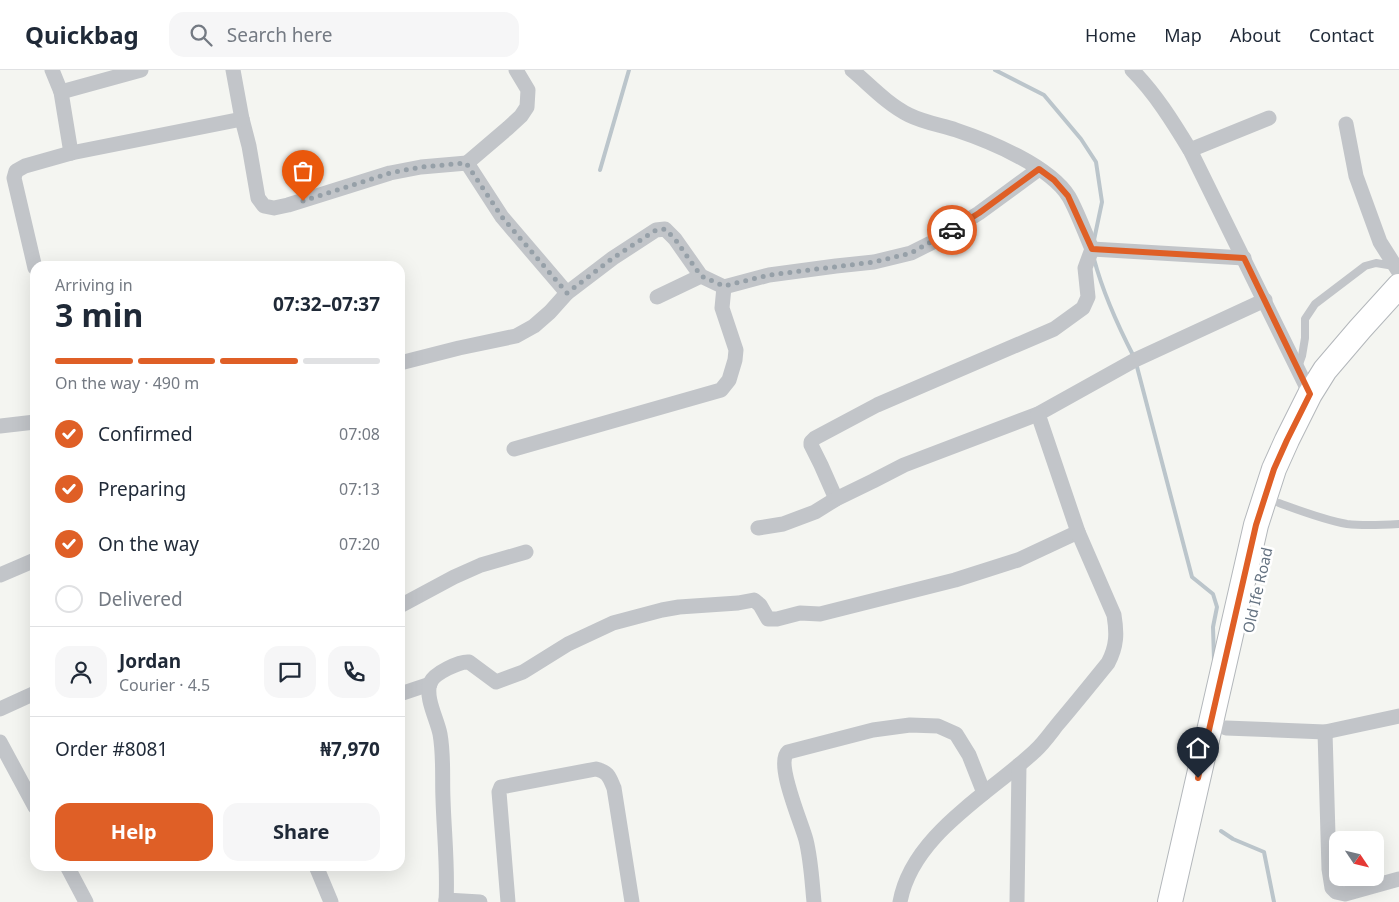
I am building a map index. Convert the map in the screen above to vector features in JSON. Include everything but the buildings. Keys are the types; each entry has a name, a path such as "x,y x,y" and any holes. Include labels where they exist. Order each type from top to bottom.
{"main road":[{"name":"Old Ife Road","path":"1187,902 1226,728 1256,525 1267,489 1287,440 1310,394 1325,370 1360,329 1397,275"},
{"name":"Old Ife Road","path":"1170,902 1243,617 1279,503 1302,446 1339,379 1399,310"}],"street":[{"path":"52,70 61,92 72,153"},
{"path":"61,92 141,70"},
{"path":"233,70 242,119 250,146 258,198 264,206 274,208 317,197 390,173 421,167 466,163 508,128 521,116 527,107 528,90 516,70"},
{"path":"836,499 811,445 815,438 877,405 1054,329 1083,308 1088,297 1085,268 1092,249 1068,196 1054,180 1039,169 992,144 906,114 892,105 852,70"},
{"path":"1132,70 1157,100 1190,150 1310,394"},
{"path":"1190,150 1268,118"},
{"path":"33,261 14,178 16,171 25,166 72,153 242,119"},
{"path":"1346,124 1356,176 1380,242 1397,275"},
{"path":"466,163 502,217 567,293"},
{"path":"405,362 516,336 534,326 567,293 613,258 656,230 665,229 675,239 701,276 724,286 769,275 874,262 911,253 979,213 1039,169"},
{"path":"1092,249 1244,258"},
{"path":"657,297 701,276"},
{"path":"514,450 721,390 729,380 736,350 722,308 724,286"},
{"path":"758,528 784,524 816,512 836,499 904,465 1038,414 1135,360 1265,300"},
{"path":"900,902 911,869 921,852 984,793 1036,750 1108,663 1114,651 1116,629 1114,615 1078,532 1038,414"},
{"path":"0,426 30,423"},
{"path":"480,902 446,901 443,755 440,734 429,694 430,684 436,676 449,668 469,662 496,682 507,679 523,672 568,644 613,623 679,607 738,603 754,600 760,605 768,619 777,619 800,613 820,614 859,606 956,580 1018,560 1078,532"},
{"path":"405,603 481,565 526,552"},
{"path":"0,575 30,562"},
{"path":"405,692 430,684"},
{"path":"0,709 30,695"},
{"path":"1226,728 1325,732 1399,716"},
{"path":"814,902 806,841 787,781 784,758 788,752 874,730 910,725 938,726 956,734 970,755 984,793"},
{"path":"1325,732 1328,869 1332,888 1336,892 1345,894 1399,879"},
{"path":"0,742 30,798"},
{"path":"1017,902 1020,765"},
{"path":"508,902 499,792 501,787 596,769 605,771 610,777 614,788 632,902"},
{"path":"70,871 86,902"},
{"path":"318,871 331,902"}],"lane":[{"path":"1298,367 1305,338 1305,319 1315,304 1365,266 1376,263 1397,275"},
{"path":"1279,503 1331,521 1371,525 1399,524"}],"waterway":[{"path":"600,170 629,70"},
{"path":"995,70 1044,95 1081,139 1096,162 1102,202 1094,240"},
{"path":"1094,259 1111,309 1134,357"},
{"path":"1136,363 1192,577 1213,594 1217,607 1213,627 1214,660"},
{"path":"1221,831 1233,839 1264,852 1274,902"}],"way so far":[{"path":"303,201 390,173 421,167 466,163 502,217 567,293 613,258 656,230 665,229 675,239 701,276 724,286 769,275 874,262 911,253 952,230"}],"route":[{"path":"952,230 979,213 1039,169 1054,180 1068,196 1092,249 1244,258 1310,394 1274,469 1256,525 1198,778"}]}
